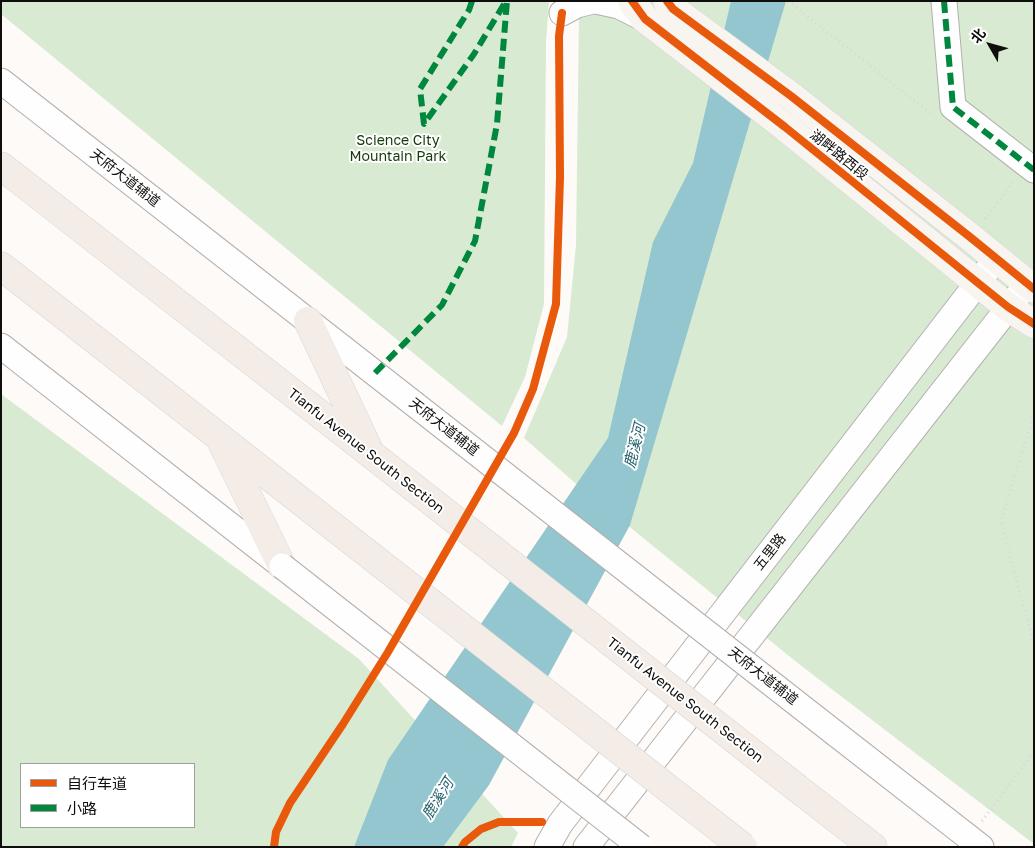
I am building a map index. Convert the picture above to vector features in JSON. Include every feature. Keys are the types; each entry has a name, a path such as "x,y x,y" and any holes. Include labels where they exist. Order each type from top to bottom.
{"highway":[{"name":"Tianfu Avenue South Section","path":"1,166 873,847"},
{"path":"1,266 744,847"},
{"path":"308,321 370,454"},
{"path":"219,437 282,566"}],"main road":[{"name":"湖畔路西段","path":"667,1 673,8 791,96 970,237 1030,287"},
{"name":"湖畔路西段","path":"639,10 708,68 785,127 1008,307 1034,324"}],"street":[{"path":"564,1 562,13 577,5 594,1 639,10"},
{"path":"944,1 953,107 1030,167"},
{"name":"天府大道辅道","path":"1,81 975,842"},
{"name":"五里路","path":"547,847 560,824 996,260"},
{"path":"586,847 1008,307 1030,287"},
{"path":"1,346 641,847"}],"path":[{"path":"788,1 938,119"},
{"path":"970,237 1030,167"},
{"path":"1034,413 1001,521 1034,645"},
{"path":"975,842 1034,751"}],"green space":[{"name":"Science City Mountain Park","path":"1,1 549,1 546,42 544,304 525,377 502,426 1,14"},
{"path":"586,1 1034,1 1034,844 799,664 574,482 524,438 567,337 576,245 579,15"},
{"path":"1,394 359,659 518,833 511,847 1,847"}],"water":[{"name":"鹿溪河","path":"731,1 786,1 630,525 489,785 443,847 354,847 388,760 608,438 653,242 693,163"}],"marked path":[{"path":"472,1 469,10 420,89 424,124 474,54 506,1"},
{"path":"375,373 442,305 475,241 497,124 507,1"},
{"path":"944,1 953,107 1034,170"}],"cycle path":[{"path":"632,1 645,19 785,127 1008,307 1034,324"},
{"path":"667,1 673,9 791,96 1034,289"},
{"path":"274,847 276,832 290,803 388,652 514,433 533,389 556,304 560,177 559,36 562,13"},
{"path":"462,847 465,842 481,829 499,822 542,822"}]}
